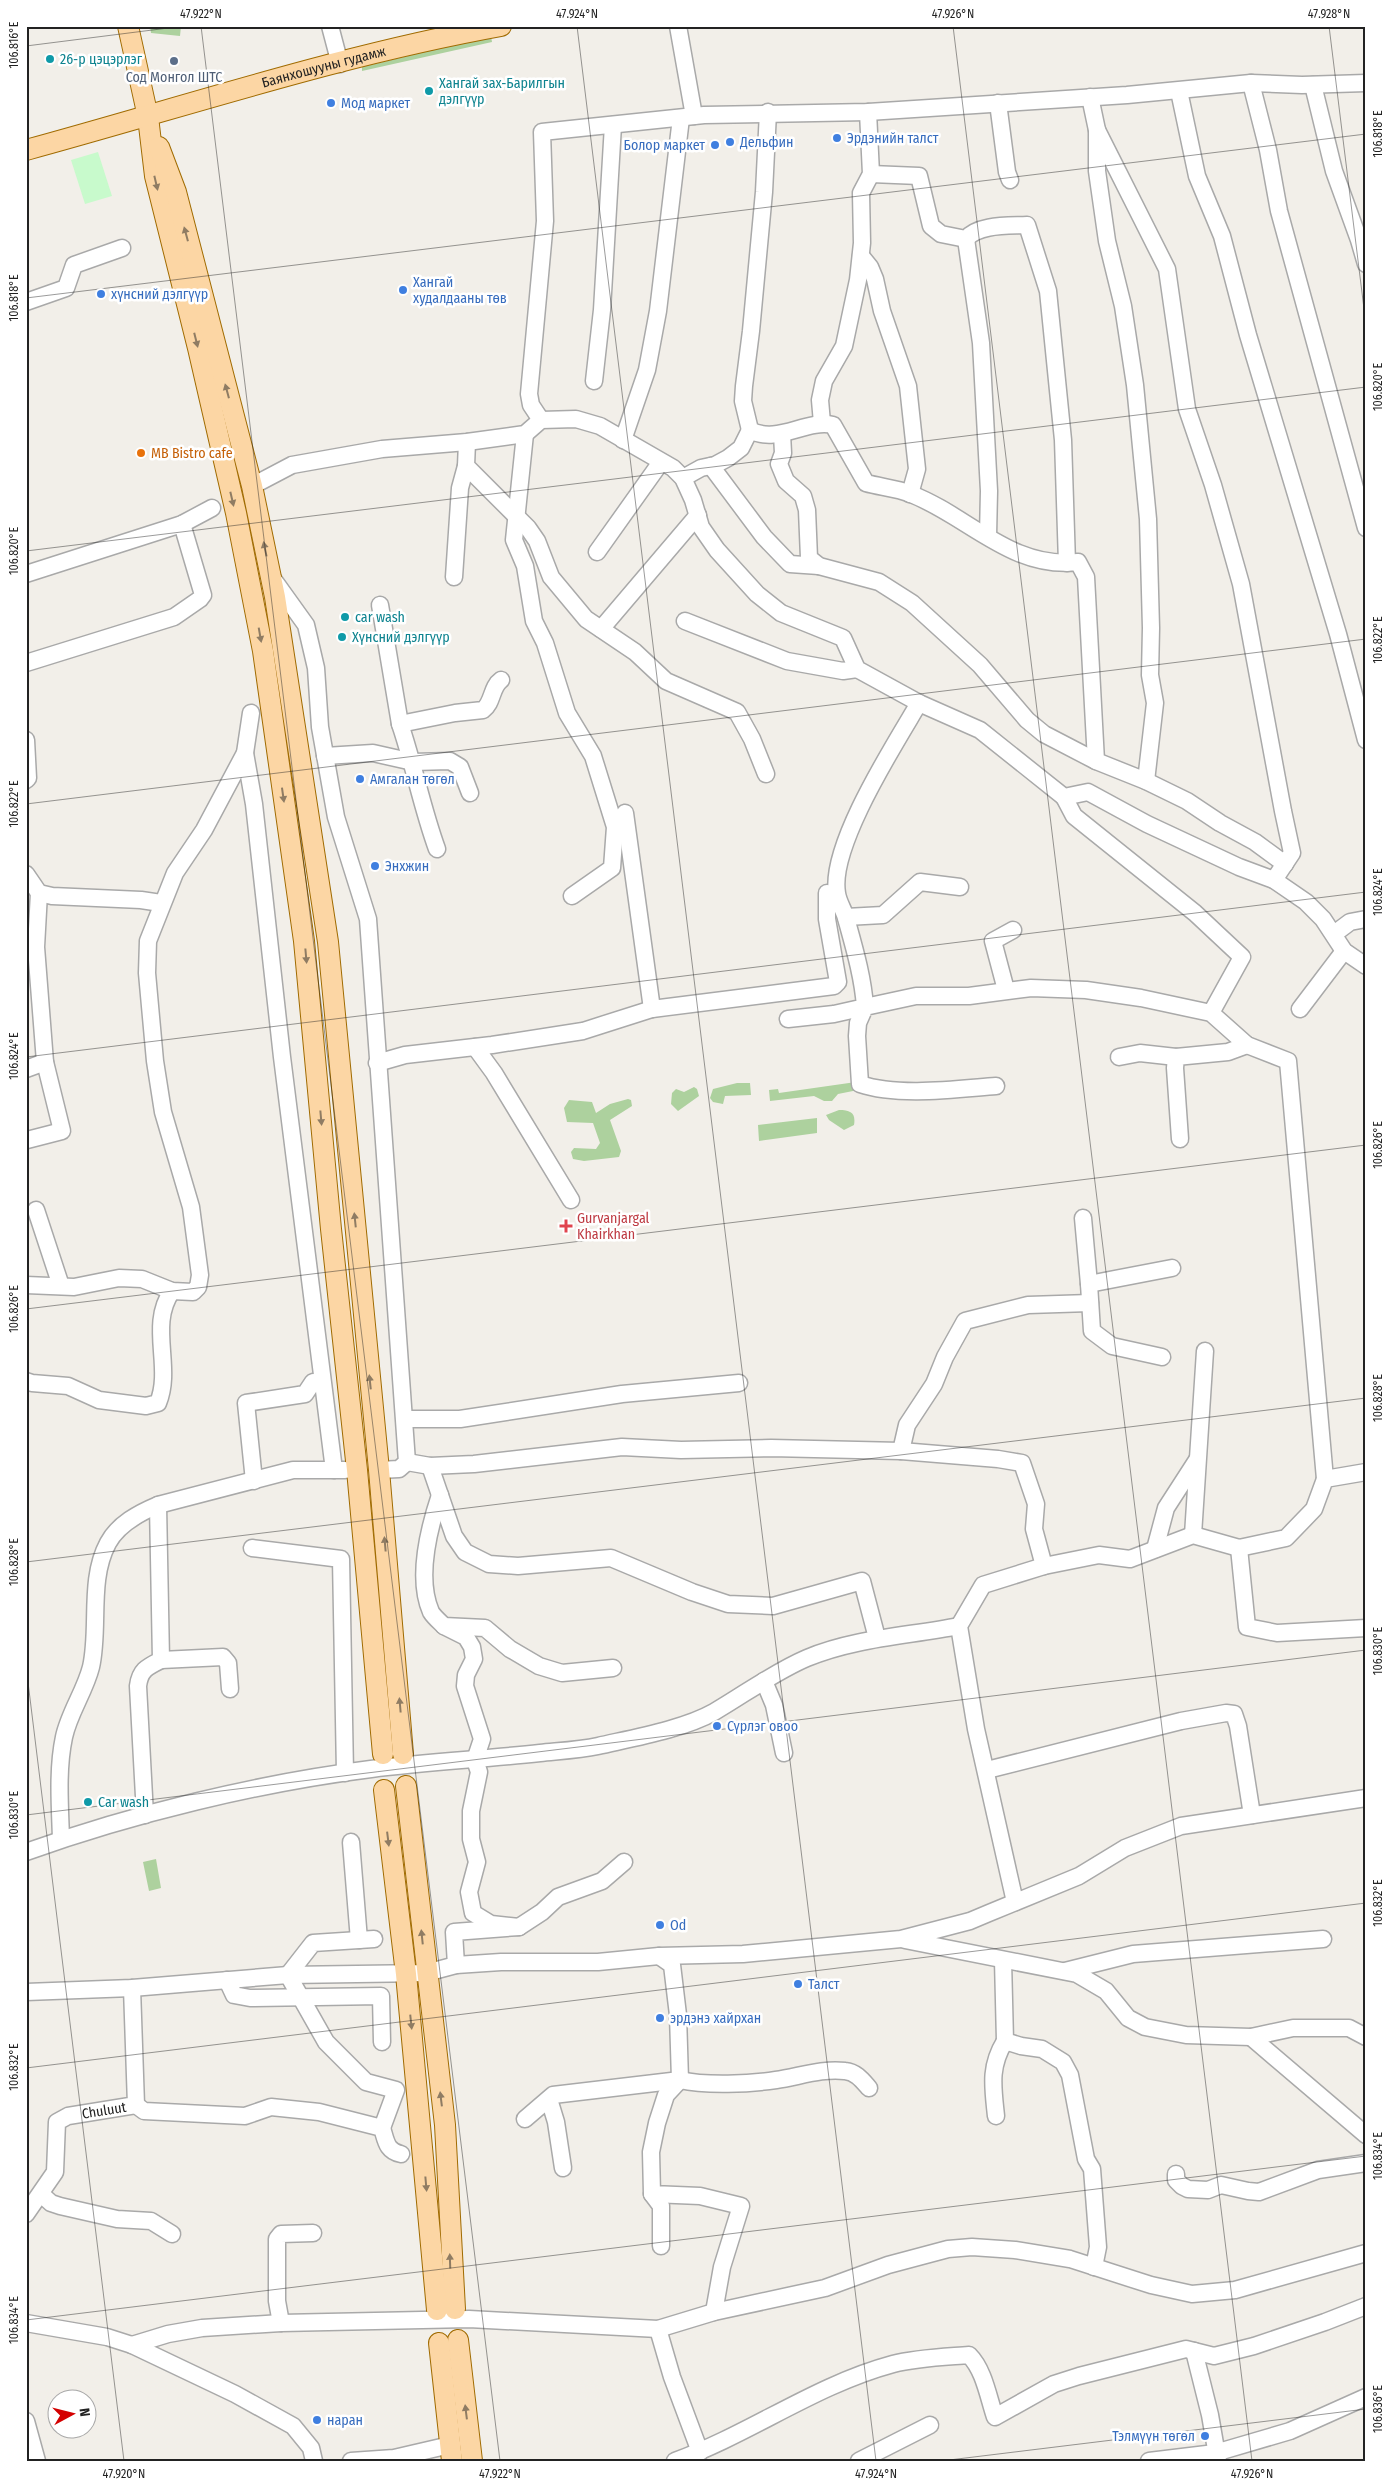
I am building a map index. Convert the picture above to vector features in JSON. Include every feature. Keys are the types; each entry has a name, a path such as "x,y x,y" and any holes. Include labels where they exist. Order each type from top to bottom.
{"main road":[{"path":"128,26 148,117 154,176 198,348 236,513 263,651 304,941 330,1219 357,1470 383,1754"},
{"name":"Баянхошууны гудамж","path":"26,150 457,30 501,26"},
{"path":"148,117 176,192 252,486 271,578 328,942 379,1470 403,1754"},
{"path":"384,1790 446,2310 445,2125 426,1973 406,1786"},
{"path":"451,2453 449,2341 472,2461"}],"street":[{"path":"330,26 340,64"},
{"path":"623,440 647,370 658,311 687,117 678,26"},
{"path":"1251,82 1268,150 1279,211 1366,528"},
{"path":"541,420 531,405 529,394 544,230 542,132 687,117 768,112 868,112 1179,91 1251,82 1313,85 1366,83"},
{"path":"1313,85 1334,171 1360,240 1366,264"},
{"path":"1179,91 1197,176 1222,236 1250,344 1338,634 1366,740"},
{"path":"1090,97 1096,130 1099,180 1107,241 1123,306 1135,386 1148,519 1151,628 1150,675 1155,703 1146,781"},
{"path":"998,103 1007,172 1010,180"},
{"path":"683,478 700,468 711,466 728,458 741,448 750,430 743,402 764,192 768,112"},
{"path":"822,423 820,400 824,381 844,346 849,331 861,256 861,193 871,174 868,112"},
{"path":"594,381 602,310 613,124"},
{"path":"1096,130 1167,269 1186,409 1213,485 1241,584 1283,811 1292,848 1292,853 1274,880"},
{"path":"871,174 918,176 931,226 941,234 966,239"},
{"path":"966,239 969,235 987,229 1027,225 1048,291 1063,440 1067,563"},
{"path":"966,239 981,343 989,491 988,536"},
{"path":"26,302 66,288 74,265 122,248"},
{"path":"861,256 870,267 875,279 882,311 908,386 917,469 910,494"},
{"path":"252,486 292,465 382,449 467,442 525,434 541,420 576,419 600,426 673,468 683,478 701,527 716,550 757,594 781,613 843,638 857,668 919,703 980,730 1064,797 1074,816 1195,913 1242,957 1211,1013"},
{"path":"750,430 764,435 782,434 822,423 833,425 840,434 866,483 910,494 988,536 1011,552 1042,561 1078,562 1086,577 1096,761"},
{"path":"525,434 514,540 525,566 534,621 545,643 567,713 593,756 616,827 612,868 572,896"},
{"path":"782,434 783,453 779,464 786,480 803,496 807,510 809,558 819,566"},
{"path":"454,578 460,488 466,466 467,442"},
{"path":"597,552 661,462"},
{"path":"466,466 516,514 537,540 556,583 586,619 635,652 666,682 738,712 752,739 766,774"},
{"path":"711,466 764,537 790,564 819,566 879,582 912,603 980,665 1027,720 1044,734 1096,761 1146,781 1188,801 1220,823 1255,842 1285,864"},
{"path":"26,574 182,524 212,508"},
{"path":"601,629 698,515"},
{"path":"26,663 174,617 200,599 203,595 182,524"},
{"path":"271,578 306,625 316,668 320,727 336,817 368,919 407,1462 400,1469 379,1470"},
{"path":"380,606 400,724 412,762 420,802 437,849"},
{"path":"685,621 787,661 843,671 857,668"},
{"path":"400,724 454,713 484,710 490,703 497,683 501,680"},
{"path":"919,703 880,770 846,843 839,865 837,892 846,917 864,987 865,1007 858,1023 857,1036 860,1084 871,1087 936,1091 996,1086"},
{"path":"251,713 245,753 254,804 282,1057 334,1470"},
{"path":"26,740 28,778 26,780"},
{"path":"26,1285 61,1286 93,1284 119,1278 142,1279 172,1291 193,1292 198,1287 200,1275 191,1207 163,1112 155,1061 147,972 148,941 161,903 175,873 204,830 245,753"},
{"path":"325,756 373,753 412,762 455,762 460,767 470,793"},
{"path":"1064,797 1088,792 1146,824 1239,867 1274,880 1306,902 1334,934 1344,951 1366,966"},
{"path":"626,814 652,1009"},
{"path":"26,874 39,893 52,896 141,900 161,903"},
{"path":"846,917 884,915 920,882 960,887"},
{"path":"28,1140 62,1132 45,1062 31,945 39,893"},
{"path":"377,1063 405,1055 583,1031 652,1009 834,986 838,982 827,919 827,893"},
{"path":"1334,934 1350,922 1366,919"},
{"path":"1006,990 993,942 1013,930"},
{"path":"1300,1009 1344,951"},
{"path":"788,1019 834,1014 916,996 969,996 1031,988 1086,990 1141,998 1211,1013 1247,1045 1288,1062 1325,1479 1314,1509 1286,1538 1239,1548 1193,1535 1130,1559 1098,1554 1044,1566 983,1585 958,1626 976,1728 1016,1902"},
{"path":"1119,1056 1140,1053 1176,1057 1228,1052 1247,1045"},
{"path":"475,1047 494,1073 571,1200"},
{"path":"1176,1057 1175,1068 1180,1139"},
{"path":"26,1069 45,1062"},
{"path":"36,1210 61,1286"},
{"path":"1083,1218 1092,1331 1112,1346 1162,1357"},
{"path":"1089,1284 1172,1268"},
{"path":"26,1381 68,1386 99,1400 146,1406 158,1403 163,1390 161,1316 164,1302 172,1291"},
{"path":"901,1451 907,1425 934,1384 945,1357 965,1321 1028,1305 1090,1303"},
{"path":"1193,1535 1205,1351"},
{"path":"254,1481 246,1402 305,1394 313,1382"},
{"path":"405,1419 460,1419 622,1394 739,1384"},
{"path":"407,1462 430,1466 518,1461 622,1447 681,1450 780,1448 901,1451 998,1458 1022,1463 1036,1504 1034,1529 1044,1566"},
{"path":"1155,1549 1166,1508 1198,1459"},
{"path":"430,1466 454,1536 465,1552 489,1564 518,1566 611,1558 645,1574 728,1604 764,1606 773,1606 862,1581 877,1638"},
{"path":"61,1839 61,1759 64,1736 91,1667 96,1631 100,1565 108,1543 123,1526 139,1513 158,1504 293,1470 357,1470"},
{"path":"1325,1479 1366,1472"},
{"path":"440,1496 431,1523 424,1569 432,1613 444,1626 466,1637 472,1647 474,1659 466,1675 465,1686 482,1739 475,1760 479,1772 471,1811 471,1839 477,1862 469,1892 473,1913 492,1924 519,1927"},
{"path":"158,1504 162,1660"},
{"path":"252,1548 342,1558 345,1773"},
{"path":"1239,1548 1247,1628 1277,1633 1366,1628"},
{"path":"444,1626 485,1628 510,1649 540,1666 562,1673 613,1668"},
{"path":"26,1852 61,1839 145,1815 295,1780 594,1747 645,1735 713,1713 764,1681 812,1656 877,1638 911,1635 958,1626"},
{"path":"145,1815 138,1686 139,1677 144,1668 162,1660 223,1657 228,1663 230,1689"},
{"path":"764,1681 774,1705 784,1753"},
{"path":"987,1770 1181,1721 1226,1713 1234,1714 1238,1726 1252,1815"},
{"path":"26,1992 132,1988 288,1975 426,1973 456,1965 598,1962 659,1956 743,1954 901,1939 970,1921 1079,1876 1125,1848 1182,1826 1366,1798"},
{"path":"288,1975 313,1943 366,1939 351,1842"},
{"path":"456,1965 454,1932 519,1927 542,1912 558,1896 602,1881 624,1862"},
{"path":"901,1939 1065,1971 1094,1982 1106,1991 1128,2018 1144,2027 1186,2035 1251,2037 1293,2028 1349,2028 1366,2037"},
{"path":"1065,1971 1133,1954 1323,1939"},
{"path":"659,1956 672,1965 678,2015 680,2080 666,2095 651,2152 652,2194 661,2206 661,2246"},
{"path":"996,2116 992,2081 996,2056 1005,2041 1003,1960"},
{"path":"288,1975 326,2042 366,2082 396,2090 382,2128 392,2153 401,2154"},
{"path":"227,1980 234,1995 250,1998 380,1996 382,2042"},
{"name":"Chuluut","path":"26,2214 55,2172 57,2122 68,2116 136,2105 132,1988"},
{"path":"1251,2037 1366,2135"},
{"path":"1005,2041 1021,2046 1042,2048 1052,2053 1062,2062 1070,2075 1086,2159 1092,2169 1098,2247 1094,2267"},
{"path":"525,2119 553,2095 680,2080 695,2083 776,2080 812,2073 845,2071 858,2076 869,2088"},
{"path":"549,2099 559,2138 563,2168"},
{"path":"136,2105 144,2111 244,2116 271,2107 319,2112 382,2128"},
{"path":"1176,2174 1176,2180 1188,2189 1208,2190 1221,2185 1248,2192 1259,2192 1318,2170 1366,2163"},
{"path":"41,2194 51,2203 60,2206 117,2218 151,2221 172,2234"},
{"path":"652,2194 700,2196 741,2206 722,2268 714,2312"},
{"path":"281,2323 277,2301 278,2239 281,2234 313,2233"},
{"path":"132,2345 168,2334 202,2328 281,2323 469,2319 658,2329 714,2312 825,2288 888,2265 948,2249 1015,2250 1070,2259 1151,2285 1192,2294 1236,2290 1366,2253"},
{"path":"675,2461 700,2452 831,2386 894,2364 969,2355 975,2362 984,2382 995,2417 1054,2384 1186,2349 1214,2356 1254,2346 1366,2306"},
{"path":"26,2323 107,2336 132,2345 235,2394 293,2426 311,2448 314,2461"},
{"path":"658,2329 672,2376 700,2452"},
{"path":"1194,2351 1210,2415 1216,2457"},
{"path":"1149,2461 1216,2457 1290,2431 1366,2397"},
{"path":"26,2421 38,2461"},
{"path":"859,2461 930,2424"},
{"path":"351,2461 451,2453"}],"green space":[{"path":"150,26 181,26 180,36 151,33"},
{"path":"491,36 492,42 362,71 362,67"},
{"path":"98,152 112,196 85,204 71,160"},
{"path":"856,1082 858,1090 838,1094 832,1101 824,1101 814,1096 770,1101 769,1090 778,1089 779,1093"},
{"path":"737,1083 750,1083 751,1095 725,1096 723,1104 713,1102 710,1098 713,1089"},
{"path":"694,1087 697,1089 699,1096 678,1111 671,1104 672,1093 676,1089 684,1092"},
{"path":"628,1099 631,1100 632,1106 610,1120 621,1151 619,1157 584,1161 573,1159 571,1152 574,1148 596,1149 600,1143 593,1123 567,1122 564,1108 569,1100 592,1102 596,1113 610,1104"},
{"path":"839,1110 852,1113 854,1125 844,1130 829,1120 826,1115"},
{"path":"817,1118 817,1133 759,1141 758,1125"},
{"path":"156,1859 161,1888 149,1891 143,1862"}],"place":[{"name":"26-р цэцэрлэг","path":"50,59"},
{"name":"Сод Монгол ШТС","path":"174,61"},
{"name":"Хангай зах-Барилгын дэлгүүр","path":"429,91"},
{"name":"Мод маркет","path":"331,103"},
{"name":"Эрдэнийн талст","path":"837,138"},
{"name":"Дельфин","path":"730,142"},
{"name":"Болор маркет","path":"715,145"},
{"name":"Хангай худалдааны төв","path":"403,290"},
{"name":"хүнсний дэлгүүр","path":"101,294"},
{"name":"MB Bistro cafe","path":"141,453"},
{"name":"car wash","path":"345,617"},
{"name":"Хүнсний дэлгүүр","path":"342,637"},
{"name":"Амгалан төгөл","path":"360,779"},
{"name":"Энхжин","path":"375,866"},
{"name":"Gurvanjargal Khairkhan","path":"566,1226"},
{"name":"Сүрлэг овоо","path":"717,1726"},
{"name":"Car wash","path":"88,1802"},
{"name":"Od","path":"660,1925"},
{"name":"Талст","path":"798,1984"},
{"name":"эрдэнэ хайрхан","path":"660,2018"},
{"name":"наран","path":"317,2420"},
{"name":"Тэлмүүн төгөл","path":"1205,2436"}]}
